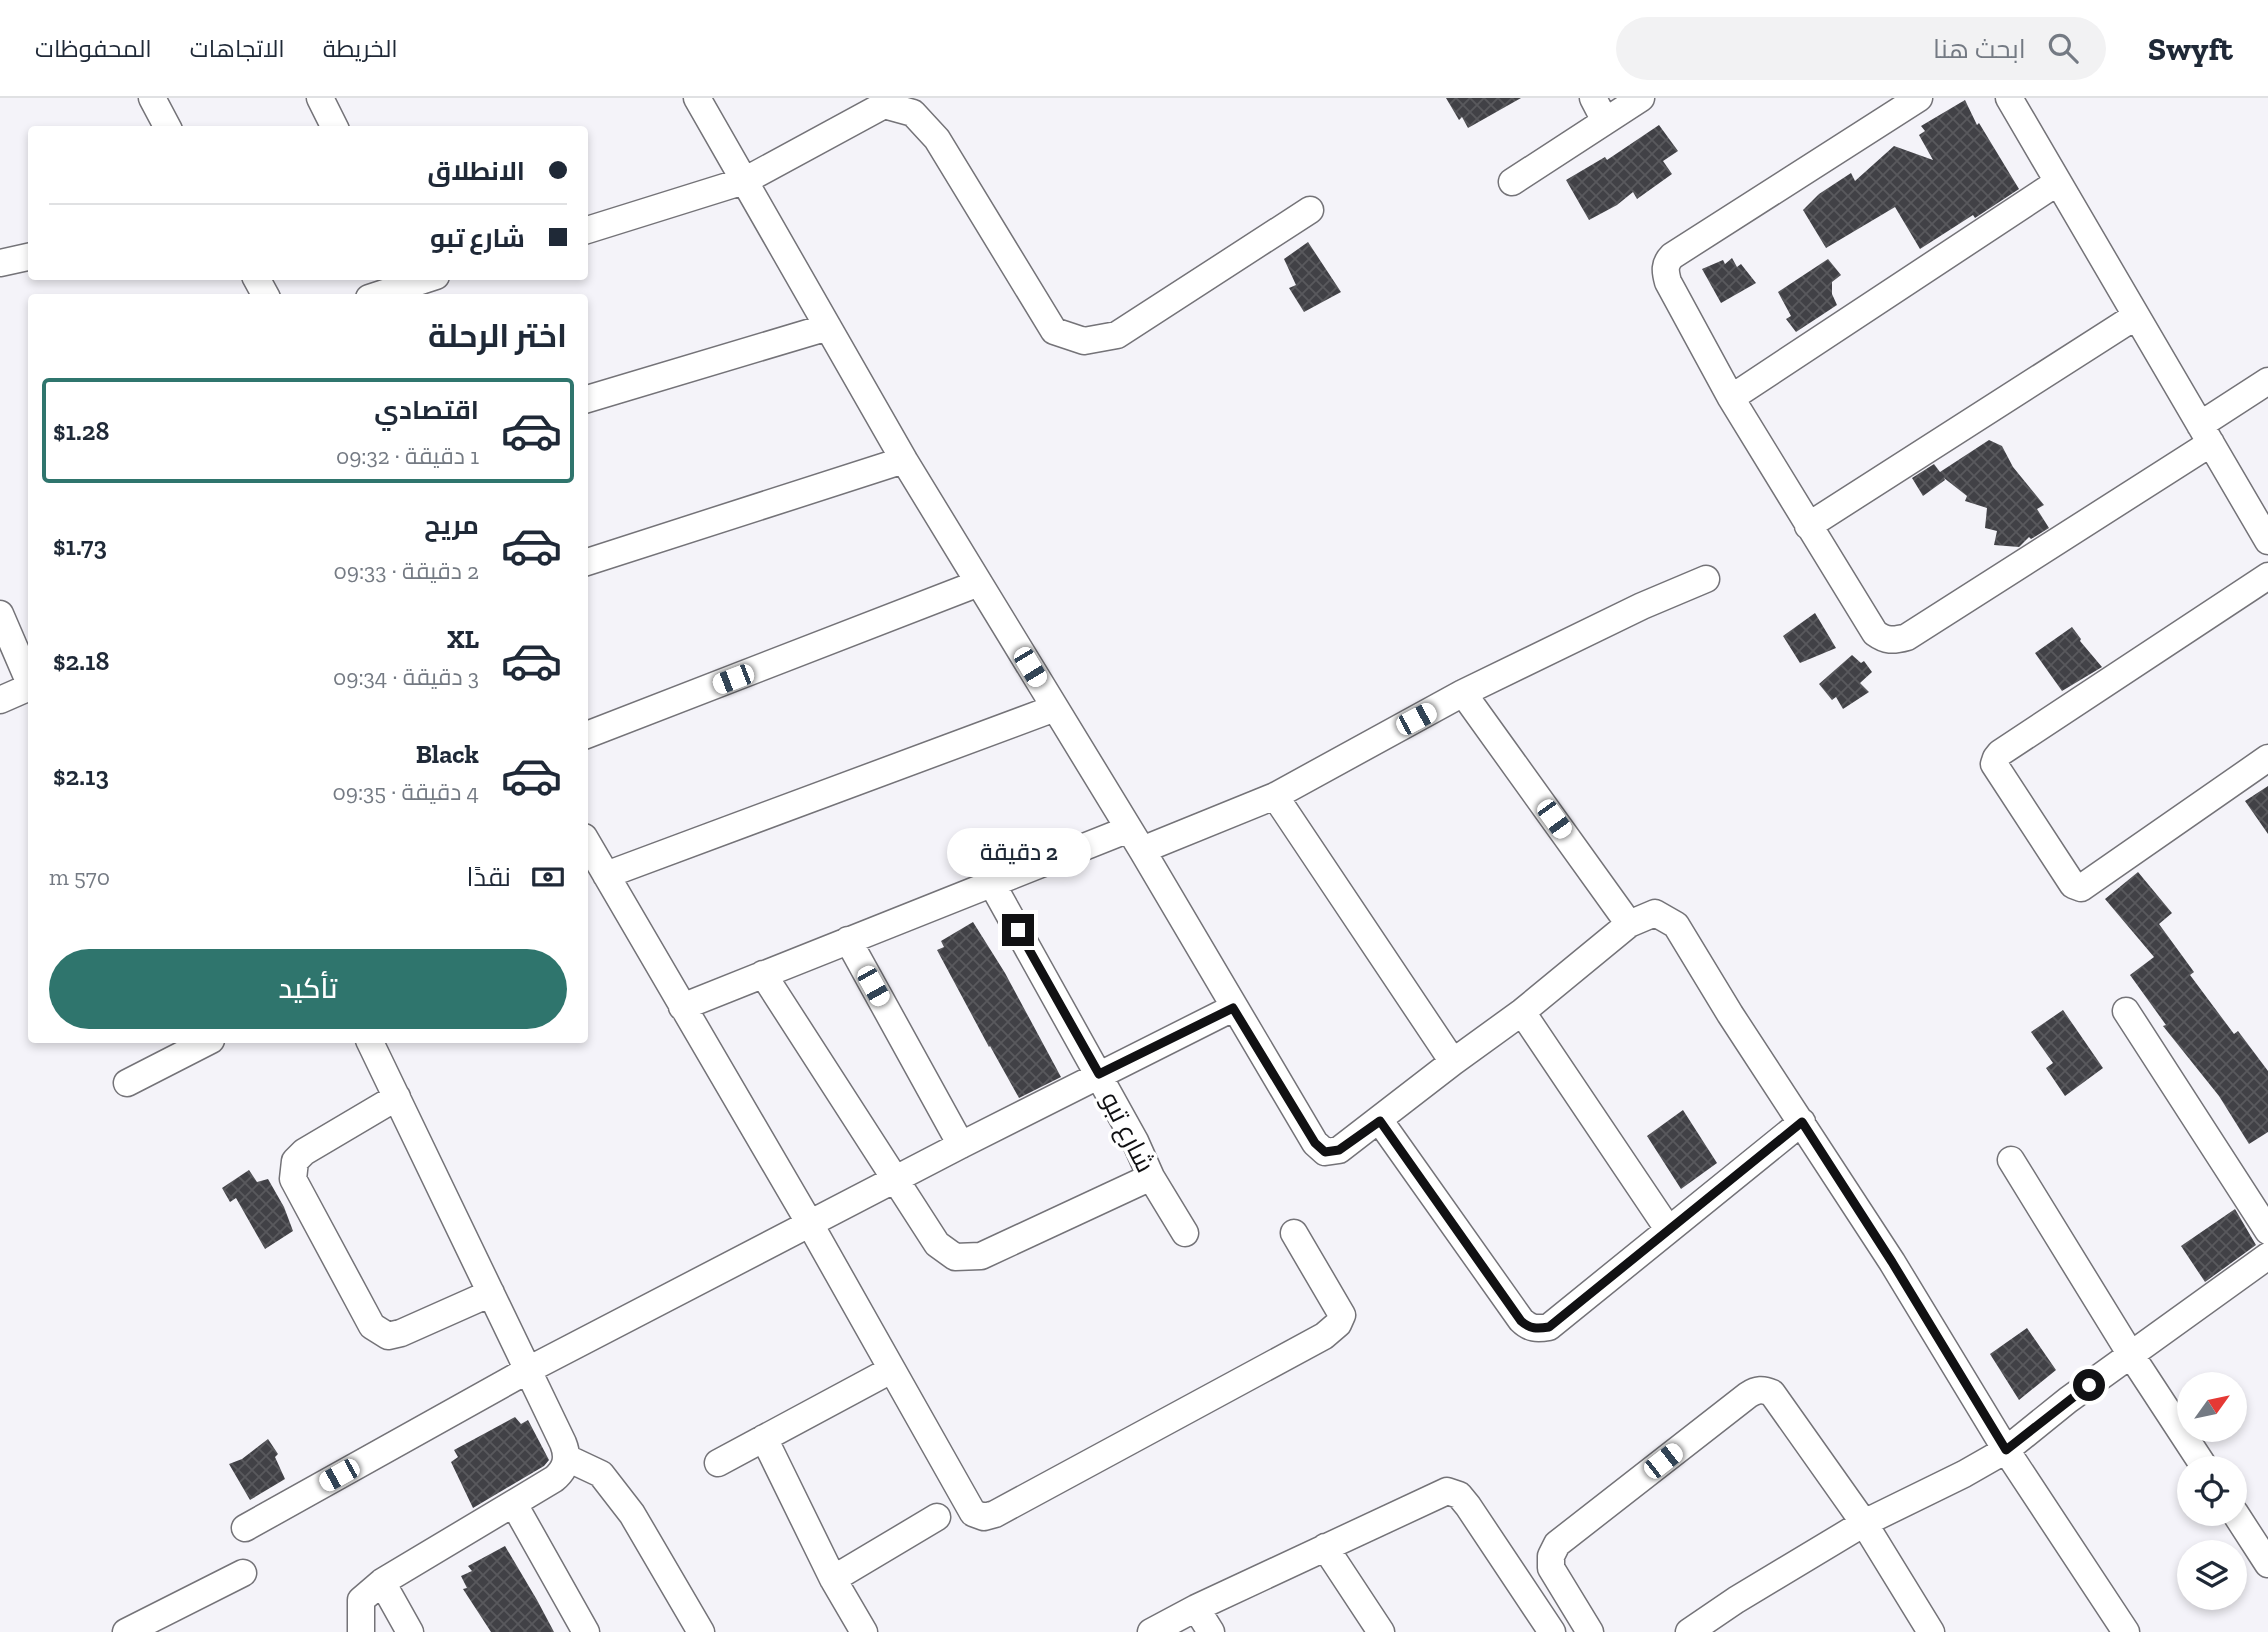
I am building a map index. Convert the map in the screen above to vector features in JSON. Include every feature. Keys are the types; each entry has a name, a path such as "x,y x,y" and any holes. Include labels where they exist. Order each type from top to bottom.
{"street":[{"path":"152,98 167,126"},
{"path":"320,98 335,126"},
{"path":"696,98 904,460 1135,839 1315,1143 1325,1152 1339,1150 1522,1012 1629,924 1655,913 1676,925 1730,1014 1892,1262 2006,1450 2126,1632"},
{"path":"1593,98 1605,121"},
{"path":"1512,183 1641,98"},
{"path":"1919,98 1666,262 1668,282 1731,398 1875,633 1884,640 1906,638 2205,434 2268,380"},
{"path":"2009,98 2268,541"},
{"path":"588,229 744,181 884,105 913,113 937,139 1054,331 1084,341 1117,335 1310,210"},
{"path":"1731,398 2058,182"},
{"path":"0,263 28,257"},
{"path":"381,294 424,280"},
{"path":"1808,526 2136,316"},
{"path":"588,399 828,327"},
{"path":"588,562 904,460"},
{"path":"2268,576 2000,753 1994,764 2073,885 2081,888 2268,758"},
{"path":"682,1007 992,882 1275,796 1463,693 1706,579"},
{"path":"588,734 979,583"},
{"path":"0,614 28,679"},
{"path":"0,700 28,687"},
{"path":"1463,693 1629,924"},
{"path":"606,875 1055,708"},
{"path":"1275,796 1453,1062"},
{"path":"588,844 810,1224 966,1505 973,1513 984,1517 995,1514 1324,1336 1338,1324 1342,1315 1294,1233"},
{"name":"شارع تبو","path":"992,882 1099,1074 1151,1177 1185,1233"},
{"path":"848,940 961,1144"},
{"path":"763,974 937,1244 955,1257 981,1256 1151,1177"},
{"path":"245,1528 528,1370 961,1144 1233,1008"},
{"path":"2126,1011 2268,1231"},
{"path":"1522,1012 1668,1229"},
{"path":"127,1083 205,1043"},
{"path":"361,1632 360,1600 382,1582 559,1475 567,1458 563,1443 370,1043"},
{"path":"397,1097 304,1152 295,1161 293,1179 372,1326 388,1336 401,1333 491,1293"},
{"path":"1380,1121 1521,1321 1528,1327 1539,1329 1549,1327 1802,1122"},
{"path":"2011,1160 2131,1355 2197,1456"},
{"path":"1689,1632 1864,1522 1964,1474 2006,1450 2042,1420 2268,1256"},
{"path":"718,1463 891,1370"},
{"path":"1590,1632 1550,1568 1551,1556 1557,1544 1756,1390 1772,1393 1864,1522 1931,1632"},
{"path":"764,1438 833,1579 864,1632"},
{"path":"567,1458 601,1474 632,1514 701,1632"},
{"path":"1151,1632 1196,1608 1447,1491 1459,1495 1552,1632"},
{"path":"514,1504 586,1632"},
{"path":"833,1579 937,1517"},
{"path":"2243,1526 2268,1564"},
{"path":"1325,1547 1381,1632"},
{"path":"126,1632 243,1573"},
{"path":"382,1582 410,1632"},
{"path":"1196,1608 1211,1632"}],"building":[{"path":"1446,98 1521,98 1468,128 1462,117 1459,120"},
{"path":"1965,100 1977,125 1979,123 2019,189 1920,249 1895,207 1826,248 1803,210 1819,194 1851,173 1855,181 1894,146 1933,160 1919,135 1925,131 1921,126"},
{"path":"1659,125 1678,151 1663,161 1672,174 1637,199 1633,192 1617,205 1589,220 1566,180 1605,157 1607,160"},
{"path":"1308,242 1341,292 1304,312 1289,288 1296,285 1284,259"},
{"path":"1732,258 1737,267 1741,264 1756,283 1721,303 1702,269 1723,260 1725,264"},
{"path":"1828,259 1841,275 1832,282 1832,294 1837,305 1796,332 1786,319 1791,316 1778,292"},
{"path":"1989,440 2002,446 2013,467 2044,505 2037,509 2049,528 2031,539 2029,537 2019,547 1994,545 1997,531 1985,528 1987,508 1965,501 1967,496 1944,478 1945,480 1923,496 1912,478 1934,464 1940,472"},
{"path":"1815,613 1836,648 1800,663 1783,636"},
{"path":"2072,627 2102,667 2062,691 2035,653"},
{"path":"1852,655 1861,663 1864,661 1872,672 1860,683 1869,692 1843,709 1836,697 1832,700 1819,684"},
{"path":"2268,786 2268,834 2245,801"},
{"path":"2138,872 2172,913 2159,924 2194,972 2190,975 2234,1034 2238,1031 2268,1071 2268,1132 2249,1144 2219,1096 2163,1026 2166,1025 2130,975 2154,957 2105,899"},
{"path":"973,922 1005,973 1061,1077 1019,1098 937,950 944,947 941,941"},
{"path":"2063,1010 2103,1068 2065,1096 2046,1068 2053,1063 2031,1032"},
{"path":"1683,1110 1717,1163 1681,1189 1647,1136"},
{"path":"249,1170 257,1182 268,1179 284,1207 293,1231 265,1249 236,1198 230,1202 222,1188"},
{"path":"2235,1209 2256,1245 2205,1282 2181,1246"},
{"path":"2027,1328 2056,1370 2019,1400 1990,1354"},
{"path":"515,1417 521,1424 528,1420 549,1460 544,1466 473,1508 451,1462 458,1457 454,1450"},
{"path":"268,1439 278,1454 275,1457 285,1479 250,1500 229,1464 242,1459"},
{"path":"505,1546 554,1632 491,1632 463,1589 467,1588 461,1576 472,1571 468,1566"}],"route":[{"path":"1018,930 1099,1074 1233,1008 1315,1143 1325,1152 1339,1150 1380,1121 1521,1321 1528,1327 1549,1327 1802,1122 1892,1262 2006,1450 2089,1385"}]}
